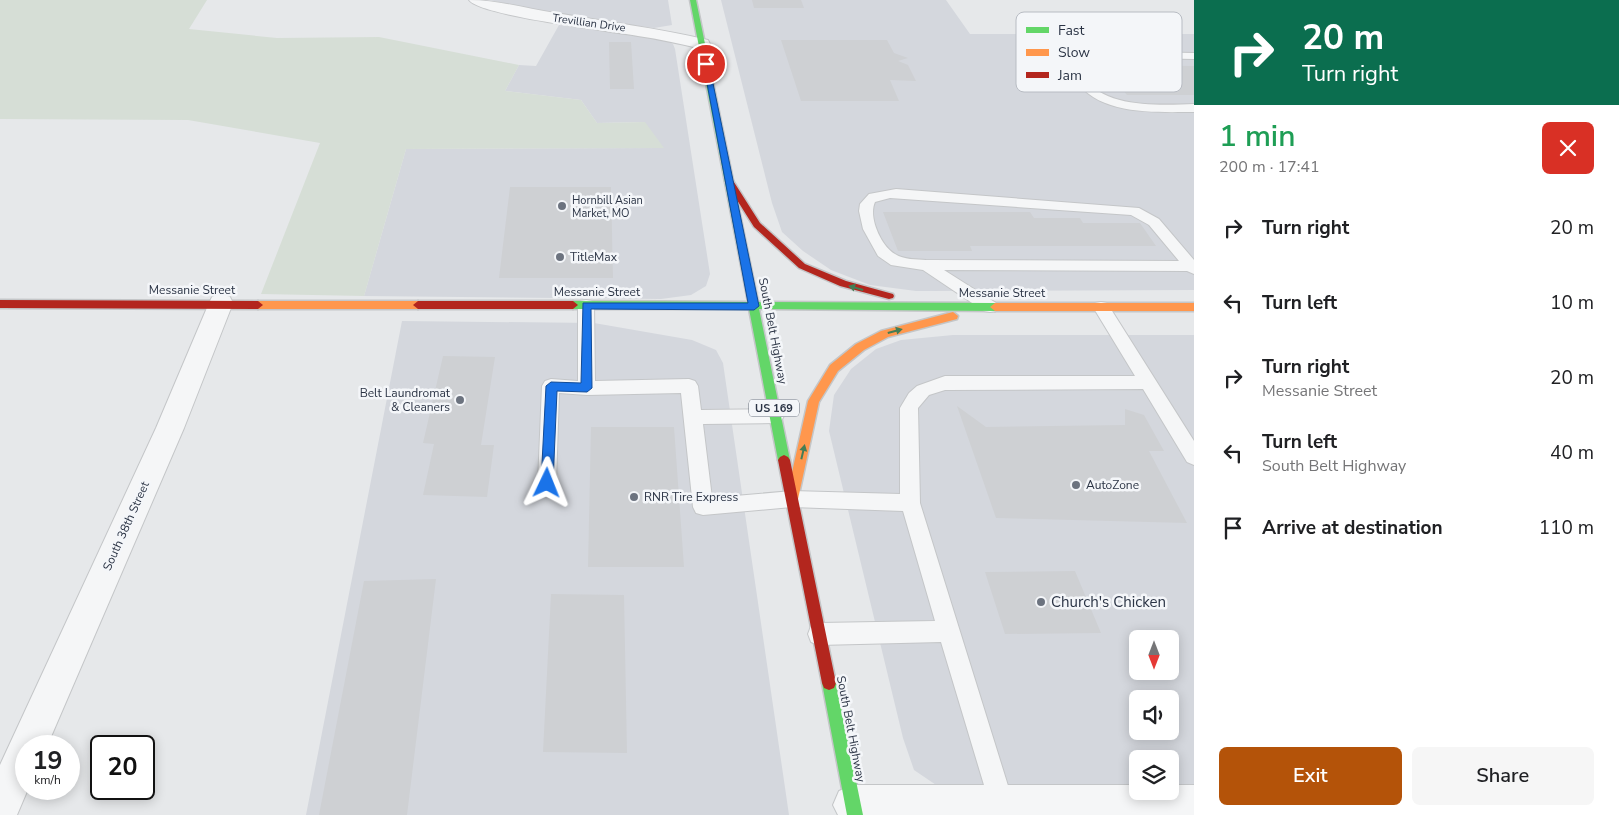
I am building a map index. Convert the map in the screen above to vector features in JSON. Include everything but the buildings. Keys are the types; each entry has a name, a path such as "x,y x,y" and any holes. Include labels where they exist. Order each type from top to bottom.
{"street":[{"name":"Trevillian Drive","path":"477,0 518,11 670,36 702,44"},
{"name":"South Belt Highway","path":"693,0 854,810"},
{"path":"729,181 757,225 802,266 843,284 884,296 990,307"},
{"name":"Messanie Street","path":"0,304 221,303 1194,307"},
{"name":"South 38th Street","path":"33,735 170,428 221,303"},
{"path":"792,499 814,401 834,368 860,346 886,334 990,307"},
{"path":"0,808 15,775"},
{"path":"854,810 1002,806 1194,806"}],"lane":[{"path":"1095,92 1114,102 1138,108 1194,108"},
{"path":"891,194 912,194 1134,211 1154,222 1192,268 902,263 880,250 864,214 865,204 870,198 891,194"},
{"path":"926,264 990,307"},
{"path":"586,305 587,388"},
{"path":"1101,307 1194,456"},
{"path":"1002,806 910,503 909,408 921,390 945,383 1148,382"},
{"path":"547,483 551,386 587,388 689,386 703,507 792,499 910,503"},
{"path":"693,417 775,416"},
{"path":"818,634 949,631"}],"shaded area":[{"path":"0,0 207,0 189,29 277,38 379,37 519,65 505,91 581,100 597,123 645,122 664,148 406,149 364,296 261,294 320,143 188,120 0,119"},
{"path":"489,0 668,0 672,25 654,28 573,17"},
{"path":"721,0 946,0 970,34 1016,34 1016,92 1182,92 1182,34 1194,34 1194,290 916,291 870,285 831,270 803,251 782,232 772,203"},
{"path":"559,25 665,40 673,44 710,274 706,286 691,295 661,299 364,296 406,149 663,148 644,122 597,123 581,100 505,91 519,65 536,66"},
{"path":"402,321 594,323 692,340 716,350 723,363 789,815 306,815"},
{"path":"953,335 1194,335 1194,790 1179,790 1179,750 1129,750 1129,790 942,789 914,770 903,738 829,431 834,395 851,369 876,349 901,340"}],"traffic: fast":[{"path":"693,0 784,460"},
{"path":"573,305 995,307"},
{"path":"829,683 855,815"}],"traffic: slow":[{"path":"258,305 418,305"},
{"path":"995,307 1194,307"},
{"path":"792,499 814,401 834,368 860,347 885,334 953,316"}],"traffic: jam":[{"path":"729,181 757,225 802,266 843,284 889,296"},
{"path":"0,304 258,305"},
{"path":"418,305 573,305"},
{"path":"784,460 829,683"}],"place":[{"name":"Hornbill Asian Market, MO","path":"562,206"},
{"name":"TitleMax","path":"560,257"},
{"name":"Belt Laundromat & Cleaners","path":"460,400"},
{"name":"AutoZone","path":"1076,485"},
{"name":"RNR Tire Express","path":"634,497"},
{"name":"Church's Chicken","path":"1041,602"}],"route":[{"path":"547,483 551,386 587,388 586,305 754,306 706,64"}]}
